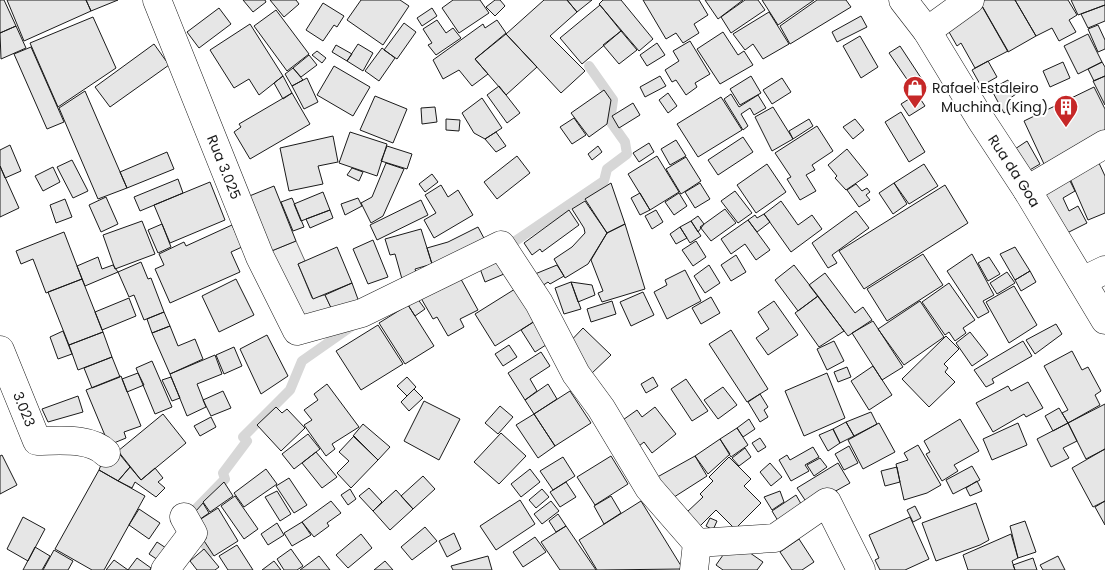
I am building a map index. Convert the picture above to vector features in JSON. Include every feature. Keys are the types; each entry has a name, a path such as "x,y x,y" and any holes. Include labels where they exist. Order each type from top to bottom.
{"street":[{"name":"Rua 3.025","path":"157,0 260,258 298,331 362,313 501,245 539,303 576,374 600,408 650,488 697,542"},
{"name":"Rua da Goa","path":"902,0 927,31 980,120 1028,190 1094,276 1105,320"},
{"path":"927,31 970,0"},
{"path":"1028,190 1105,144"},
{"name":"3.023","path":"0,350 37,441 99,446 106,454"},
{"path":"694,570 697,542 775,538 827,502 860,570"},
{"path":"165,570 193,533 184,517"}],"shaded area":[{"path":"296,241 305,261 298,264 312,298 325,295 333,312 306,317 296,309 269,252"}],"building":[{"path":"0,0 4,0 16,26 0,33"},
{"path":"7,0 86,0 91,11 24,41"},
{"path":"86,0 118,0 91,11"},
{"path":"243,0 265,0 266,2 253,12"},
{"path":"270,0 296,0 299,4 284,17"},
{"path":"361,0 400,0 409,6 383,45 347,20"},
{"path":"453,0 480,0 489,13 459,33 442,8"},
{"path":"495,0 500,0 505,6 495,16 486,7"},
{"path":"544,0 567,0 577,12 550,36 585,71 561,93 506,34"},
{"path":"567,0 592,0 577,12"},
{"path":"603,0 621,0 653,39 639,51 599,4"},
{"path":"643,0 699,0 708,15 694,24 699,33 683,43 676,33 666,39"},
{"path":"705,0 743,0 718,19"},
{"path":"745,0 758,0 765,10 731,33 721,17"},
{"path":"762,0 814,0 778,25"},
{"path":"817,0 846,0 851,7 790,44 780,26"},
{"path":"1015,0 1036,36 1008,52 979,1"},
{"path":"1015,0 1068,0 1077,15 1069,20 1076,32 1059,41 1052,28 1036,36"},
{"path":"1071,0 1105,0 1105,5 1078,15"},
{"path":"323,3 344,16 337,27 334,25 323,41 306,30"},
{"path":"981,4 1008,51 975,68 961,43 957,46 945,25"},
{"path":"600,5 621,31 582,64 560,38"},
{"path":"1105,5 1105,21 1088,28 1081,14"},
{"path":"219,8 231,24 199,48 187,32"},
{"path":"432,8 437,16 422,26 417,18"},
{"path":"276,10 309,54 287,71 254,26"},
{"path":"769,12 789,44 763,59 753,44 745,50 733,34"},
{"path":"861,16 867,27 837,42 832,32"},
{"path":"93,17 116,68 58,107 30,43"},
{"path":"437,20 446,33 453,28 461,38 436,55 428,45 432,43 423,29"},
{"path":"497,20 506,33 475,59 488,74 472,86 459,70 443,79 433,60 483,24 485,28"},
{"path":"404,23 416,32 397,59 384,50"},
{"path":"250,24 283,76 259,95 249,79 234,88 210,50"},
{"path":"1098,25 1105,40 1105,49 1098,52 1088,29"},
{"path":"16,26 26,48 1,59 0,33"},
{"path":"621,31 637,50 619,64 603,45"},
{"path":"723,32 738,55 744,51 753,65 720,84 697,49"},
{"path":"506,34 537,67 506,95 475,59"},
{"path":"1088,34 1102,62 1078,74 1064,46"},
{"path":"860,36 878,67 861,78 843,46"},
{"path":"690,41 710,74 695,83 697,87 686,95 676,80 672,82 665,70 679,61 673,51"},
{"path":"657,43 665,55 647,66 640,55"},
{"path":"154,44 169,65 110,107 95,87"},
{"path":"358,44 373,53 363,71 347,61"},
{"path":"336,45 352,54 347,61 332,52"},
{"path":"900,46 927,87 917,94 889,53"},
{"path":"31,47 64,122 47,129 14,54"},
{"path":"382,48 395,58 379,81 365,71"},
{"path":"317,51 326,58 322,63 312,55"},
{"path":"309,55 317,65 301,77 293,68"},
{"path":"988,61 997,77 981,86 972,70"},
{"path":"1063,62 1070,78 1050,87 1043,71"},
{"path":"1102,62 1105,67 1105,76 1094,81 1088,69"},
{"path":"334,66 370,87 353,116 317,95"},
{"path":"293,68 303,80 292,86 285,74"},
{"path":"283,76 292,93 283,99 274,83"},
{"path":"660,76 666,86 645,97 640,87"},
{"path":"751,76 761,93 740,105 730,89"},
{"path":"1105,76 1105,105 1093,81"},
{"path":"307,78 318,102 304,109 292,86"},
{"path":"782,78 791,92 772,104 763,90"},
{"path":"1008,80 1016,94 1009,99 1013,107 1004,113 991,89"},
{"path":"499,86 520,113 507,123 487,95"},
{"name":"Muchina (King)","path":"1094,87 1105,109 1105,134 1044,164 1024,121"},
{"path":"604,90 611,100 607,124 589,137 571,113"},
{"path":"85,91 127,188 98,199 59,108"},
{"path":"292,93 310,124 250,159 234,132 241,127 239,124"},
{"path":"668,93 677,106 668,113 659,100"},
{"path":"731,94 739,107 758,95 766,108 754,115 750,108 741,114 748,126 743,130 724,99"},
{"path":"917,94 925,106 909,116 901,104"},
{"path":"375,96 407,109 393,143 360,130"},
{"path":"721,97 742,130 698,157 677,124"},
{"path":"482,98 502,128 485,139 474,133 462,113"},
{"path":"633,103 640,115 619,128 612,116"},
{"path":"435,107 437,122 422,124 421,108"},
{"path":"773,107 793,139 772,151 755,117"},
{"path":"901,112 925,152 909,162 885,122"},
{"path":"574,118 586,135 572,144 560,127"},
{"path":"446,119 460,120 459,131 446,130"},
{"path":"809,119 813,126 793,139 789,131"},
{"path":"855,119 864,130 853,139 843,127"},
{"path":"817,126 833,151 812,165 815,170 806,175 816,191 800,200 787,179 791,177 775,153"},
{"path":"350,132 387,144 377,176 339,163"},
{"path":"496,132 506,146 496,152 485,139"},
{"path":"333,136 338,162 318,166 323,184 289,191 280,148"},
{"path":"743,137 753,152 718,175 708,160"},
{"path":"676,140 686,156 670,165 661,149"},
{"path":"1027,141 1040,164 1028,171 1015,149"},
{"path":"649,143 654,152 639,162 633,153"},
{"path":"10,145 21,171 5,178 0,166 0,150"},
{"path":"387,146 412,154 407,169 381,161"},
{"path":"598,146 602,152 592,160 588,154"},
{"path":"847,149 868,175 846,190 835,178 837,176 828,165"},
{"path":"167,152 174,169 127,188 120,172"},
{"path":"517,156 530,173 497,199 484,182"},
{"path":"657,156 679,192 650,210 628,174"},
{"path":"686,157 701,181 681,194 666,169"},
{"path":"72,160 88,191 73,198 57,167"},
{"path":"1098,161 1105,176 1105,213 1088,220 1068,174"},
{"path":"386,163 404,169 383,216 371,223 361,203 372,197"},
{"path":"767,164 786,192 756,213 737,185"},
{"path":"924,164 938,186 909,204 894,183"},
{"path":"0,166 19,208 0,217"},
{"path":"53,167 60,182 43,191 35,176"},
{"path":"352,168 363,172 359,181 347,175"},
{"path":"432,174 438,182 425,192 419,184"},
{"path":"1068,177 1075,191 1063,198 1069,211 1078,206 1087,223 1063,235 1040,190"},
{"path":"178,179 183,193 140,211 134,197"},
{"path":"210,182 225,220 170,243 154,205"},
{"path":"611,183 625,224 607,233 585,199"},
{"path":"700,183 710,199 695,208 685,192"},
{"path":"894,183 907,204 893,214 879,193"},
{"path":"856,184 862,191 867,188 870,192 866,195 870,200 859,207 847,190"},
{"path":"441,185 448,197 458,190 473,215 434,238 424,220 436,213 425,195"},
{"path":"945,185 968,223 864,289 839,251"},
{"path":"274,186 296,241 269,252 247,197"},
{"path":"735,191 752,213 738,223 721,201"},
{"path":"323,192 330,210 301,221 294,204"},
{"path":"640,193 650,210 640,215 631,198"},
{"path":"679,193 687,206 674,215 665,202"},
{"path":"106,197 118,224 101,232 89,205"},
{"path":"292,198 304,227 293,231 281,202"},
{"path":"358,198 362,206 345,215 341,204"},
{"path":"65,199 72,217 56,223 50,205"},
{"path":"421,200 428,215 377,240 370,225"},
{"path":"585,201 607,233 588,264 565,278 554,259 572,247 585,233 584,228 572,209"},
{"path":"781,201 798,225 812,215 822,229 791,252 764,214"},
{"path":"725,209 736,223 711,241 700,227"},
{"path":"330,210 333,218 310,228 306,219"},
{"path":"569,210 579,225 542,252 540,249 532,255 524,243"},
{"path":"656,210 663,222 652,229 645,216"},
{"path":"856,211 869,228 832,255 837,263 828,268 812,243"},
{"path":"764,214 770,222 757,232 748,220 755,215 757,218"},
{"path":"698,216 704,224 698,232 691,221"},
{"path":"748,220 770,250 756,260 745,244 731,254 721,239"},
{"path":"142,221 155,254 115,269 103,235"},
{"path":"691,221 701,236 690,243 680,227"},
{"path":"162,224 171,247 158,253 148,230"},
{"path":"625,224 645,289 602,302 598,293 603,291 591,260 607,233"},
{"path":"232,225 242,247 231,252 240,272 170,303 155,269 164,265 159,254 184,242 186,246"},
{"path":"478,227 486,242 432,264 427,248 448,242"},
{"path":"680,227 687,238 676,244 670,234"},
{"path":"421,229 432,264 415,269 417,275 402,279 395,254 390,255 385,239"},
{"path":"64,232 82,279 46,293 33,259 21,264 16,251"},
{"path":"373,240 388,277 368,284 353,249"},
{"path":"696,241 706,257 693,266 682,250"},
{"path":"337,247 352,283 313,299 298,264"},
{"path":"1015,247 1030,271 1015,280 1000,254"},
{"path":"923,254 943,285 887,321 867,289"},
{"path":"972,254 994,295 983,301 989,312 978,318 947,271"},
{"path":"736,255 746,272 731,281 721,265"},
{"path":"98,257 102,269 113,265 118,272 85,286 77,266"},
{"path":"989,257 1000,274 988,281 978,263"},
{"path":"498,259 504,274 485,282 479,266"},
{"path":"141,262 148,279 151,278 164,312 144,320 134,295 129,297 118,272"},
{"path":"557,265 564,276 542,286 535,274"},
{"path":"709,265 720,283 705,293 694,276"},
{"path":"794,265 818,296 798,311 775,280"},
{"path":"685,270 701,301 667,319 654,292 667,285 665,280"},
{"path":"1030,271 1036,282 1021,291 1015,280"},
{"path":"457,272 478,310 460,319 464,327 448,336 437,317 433,319 418,293"},
{"path":"1007,272 1015,283 997,294 990,283"},
{"path":"825,273 855,313 863,307 872,320 848,336 809,285"},
{"path":"82,279 103,332 69,345 48,292"},
{"path":"236,279 254,315 219,332 202,296"},
{"path":"571,282 581,309 564,314 555,288"},
{"path":"571,282 592,285 595,295 578,302"},
{"path":"352,283 359,302 333,312 325,295"},
{"path":"949,283 975,320 963,328 966,333 955,341 949,332 945,335 922,302"},
{"path":"1014,286 1037,325 1009,343 986,302"},
{"path":"515,289 535,321 495,346 475,314"},
{"path":"643,292 654,315 631,326 620,302"},
{"path":"818,296 844,331 819,347 795,313"},
{"path":"711,297 720,313 701,324 692,308"},
{"path":"129,298 136,316 102,330 95,312"},
{"path":"417,298 425,309 415,316 408,305"},
{"path":"612,301 616,314 591,322 587,309"},
{"path":"774,301 798,335 768,355 756,338 769,329 758,312"},
{"path":"920,301 944,337 904,365 878,329"},
{"path":"408,305 434,346 405,364 379,323"},
{"path":"164,312 170,326 152,333 147,319"},
{"path":"535,321 549,343 535,352 521,330"},
{"path":"873,321 903,367 882,380 852,333"},
{"path":"1056,324 1062,334 1035,354 1026,340"},
{"path":"378,325 403,364 361,390 336,351"},
{"path":"170,326 178,346 195,339 203,359 170,374 152,333"},
{"path":"583,328 611,355 591,374 564,348"},
{"path":"731,330 768,389 747,402 709,344"},
{"path":"63,331 72,354 58,359 50,337"},
{"path":"103,332 112,357 78,370 69,345"},
{"path":"970,332 988,355 972,366 956,343"},
{"path":"267,335 288,376 261,394 240,349"},
{"path":"946,336 959,349 944,364 948,368 945,372 955,382 929,407 902,379"},
{"path":"834,341 844,361 827,370 817,349"},
{"path":"1023,341 1032,356 992,379 994,383 986,387 974,370"},
{"path":"509,345 517,357 503,366 495,354"},
{"path":"234,347 242,366 224,374 216,355"},
{"path":"1072,351 1082,370 1088,367 1101,391 1095,395 1100,405 1068,423 1062,413 1068,410 1044,366"},
{"path":"541,352 550,366 530,379 537,391 525,400 508,373"},
{"path":"215,355 222,374 197,384 206,407 187,416 170,374"},
{"path":"112,357 120,377 92,388 84,368"},
{"path":"152,361 172,407 155,414 136,368"},
{"path":"873,366 892,395 869,410 851,381"},
{"path":"847,367 851,377 838,382 834,372"},
{"path":"138,373 144,385 127,392 122,379"},
{"path":"827,373 845,418 804,436 785,391"},
{"path":"121,376 141,426 124,432 126,438 109,445 86,390"},
{"path":"171,377 180,398 172,401 162,380"},
{"path":"407,377 416,387 407,396 397,386"},
{"path":"653,377 658,386 646,393 641,384"},
{"path":"686,379 708,411 692,421 671,389"},
{"path":"1028,382 1043,408 1026,417 1024,414 993,432 976,403 1008,386 1011,391"},
{"path":"327,384 359,427 332,444 335,449 326,456 304,425 312,420 304,410 318,400 314,394"},
{"path":"548,384 557,399 534,414 525,400"},
{"path":"723,387 737,405 718,419 704,400"},
{"path":"414,389 423,398 409,411 401,402"},
{"path":"223,391 231,408 211,416 203,400"},
{"path":"570,391 591,423 555,446 534,414"},
{"path":"760,394 768,407 764,410 768,417 760,422 748,402"},
{"path":"78,396 83,412 48,422 42,409"},
{"path":"424,401 460,419 439,460 404,441"},
{"path":"1105,404 1105,449 1086,459 1068,423"},
{"path":"500,406 513,417 498,434 485,423"},
{"path":"276,407 282,413 287,409 305,428 281,451 257,425"},
{"path":"655,407 676,434 652,453 644,442 639,446 620,422 637,410 642,417"},
{"path":"1059,408 1068,423 1053,431 1045,416"},
{"path":"871,412 877,424 854,436 846,422"},
{"path":"163,414 186,443 141,480 118,451"},
{"path":"534,414 555,446 538,458 516,425"},
{"path":"211,417 216,427 200,436 194,426"},
{"path":"749,419 755,429 743,437 737,428"},
{"path":"960,419 979,451 954,465 958,471 942,481 926,454 930,452 924,441"},
{"path":"846,422 854,436 840,443 833,429"},
{"path":"879,423 895,452 863,469 848,440"},
{"path":"1018,423 1027,445 992,460 983,439"},
{"path":"1068,423 1077,441 1063,448 1069,458 1051,467 1037,439"},
{"path":"363,424 390,447 378,460 353,436"},
{"path":"737,428 748,445 731,457 720,439"},
{"path":"833,429 840,443 828,451 819,435"},
{"path":"501,433 526,456 499,484 474,462"},
{"path":"308,434 320,449 294,469 282,454"},
{"path":"354,436 378,460 351,488 337,473 349,461 339,452"},
{"path":"760,438 766,447 758,452 752,443"},
{"path":"720,439 730,454 708,474 695,456"},
{"path":"918,445 941,485 927,493 904,500 896,464 908,460 904,453"},
{"path":"849,446 858,463 844,470 835,454"},
{"path":"813,447 819,457 805,465 809,471 791,481 779,460 787,455 790,460"},
{"path":"745,448 751,457 739,466 732,458"},
{"path":"1105,449 1105,501 1093,507 1072,468"},
{"path":"117,451 130,467 118,481 99,470 102,462"},
{"path":"316,452 337,477 322,488 302,463"},
{"path":"2,455 17,485 0,494 0,456"},
{"path":"611,456 628,484 595,505 577,477"},
{"path":"695,456 707,476 671,499 652,480"},
{"path":"563,457 575,476 553,490 540,471"},
{"path":"729,457 751,479 744,486 761,503 735,529 716,510 699,527 686,513 703,497 700,494 713,481 709,477"},
{"path":"820,458 827,467 814,476 807,465"},
{"path":"770,463 782,477 771,486 760,472"},
{"path":"838,463 850,483 809,506 797,488"},
{"path":"972,466 980,480 953,494 946,480"},
{"path":"130,467 141,480 155,468 163,478 158,482 165,488 156,497 135,482 132,488 118,481"},
{"path":"897,467 900,482 885,486 881,471"},
{"path":"266,469 277,484 244,507 234,493"},
{"path":"530,469 540,482 521,497 511,484"},
{"path":"99,470 145,496 104,570 92,570 55,549"},
{"path":"423,476 435,489 413,509 401,496"},
{"path":"289,478 307,505 294,513 276,486"},
{"path":"977,481 982,491 970,496 966,488"},
{"path":"224,482 233,496 210,512 203,502"},
{"path":"566,482 576,497 560,507 550,492"},
{"path":"369,488 382,502 373,511 359,496"},
{"path":"350,489 356,499 348,505 341,495"},
{"path":"542,489 549,497 536,508 529,500"},
{"path":"396,490 413,509 390,530 373,511"},
{"path":"277,491 291,514 280,521 265,497"},
{"path":"780,491 784,502 772,510 764,497"},
{"path":"796,495 804,509 780,524 772,511"},
{"path":"235,496 258,529 244,539 221,506"},
{"path":"611,496 621,513 604,524 594,506"},
{"path":"520,500 535,524 496,550 480,526"},
{"path":"331,501 341,513 327,523 329,526 314,537 302,522"},
{"path":"551,501 559,511 542,524 534,514"},
{"path":"641,501 683,569 597,570 579,540"},
{"path":"1105,501 1105,525 1095,507"},
{"path":"203,503 209,513 193,524 189,519"},
{"path":"976,503 989,540 936,561 922,523"},
{"path":"915,506 921,518 913,522 907,510"},
{"path":"218,508 238,541 214,556 193,524"},
{"path":"139,509 160,523 149,539 129,525"},
{"path":"558,514 566,526 556,532 549,521"},
{"path":"23,517 45,529 28,561 7,549"},
{"path":"910,517 929,559 905,570 880,570 875,560 879,558 869,535"},
{"path":"710,518 717,521 713,530 706,526"},
{"path":"1025,521 1036,552 1018,558 1010,526"},
{"path":"302,522 311,535 292,546 284,533"},
{"path":"277,523 284,535 268,545 261,534"},
{"path":"566,526 596,570 560,570 541,542"},
{"path":"425,527 437,541 412,560 401,547"},
{"path":"454,533 461,549 447,557 439,541"},
{"path":"361,534 372,548 348,568 336,555"},
{"path":"1011,534 1018,558 1012,561 1015,570 968,570 963,555"},
{"path":"535,537 546,552 523,567 513,552"},
{"path":"799,539 814,562 802,570 792,570 780,552"},
{"path":"733,541 763,562 757,570 723,570 716,565"},
{"path":"157,542 166,548 158,560 149,554"},
{"path":"237,545 253,570 228,570 219,556"},
{"path":"35,547 50,556 42,570 23,570"},
{"path":"204,549 219,567 215,570 197,570 190,561"},
{"path":"291,549 303,566 297,570 284,570 277,559"},
{"path":"54,550 73,561 68,570 43,570"},
{"path":"319,556 330,570 300,570"},
{"path":"488,556 492,570 453,570 451,566"},
{"path":"1058,556 1065,570 1043,570 1040,565"},
{"path":"137,558 151,568 150,570 128,570"},
{"path":"1033,558 1037,570 1015,570 1013,565"},
{"path":"114,560 128,570 106,570"},
{"path":"274,561 281,570 262,570"},
{"path":"385,561 393,570 374,570"}],"waterway":[{"path":"505,248 604,181 607,169 627,154 625,142 610,121 613,100 589,66"},
{"path":"187,518 225,479 223,473 247,441 243,437 290,390 302,361 352,326"},
{"path":"197,533 210,552"}],"place":[{"name":"Rafael Estaleiro","path":"915,109"},
{"name":"Muchina (King)","path":"1066,128"}]}
